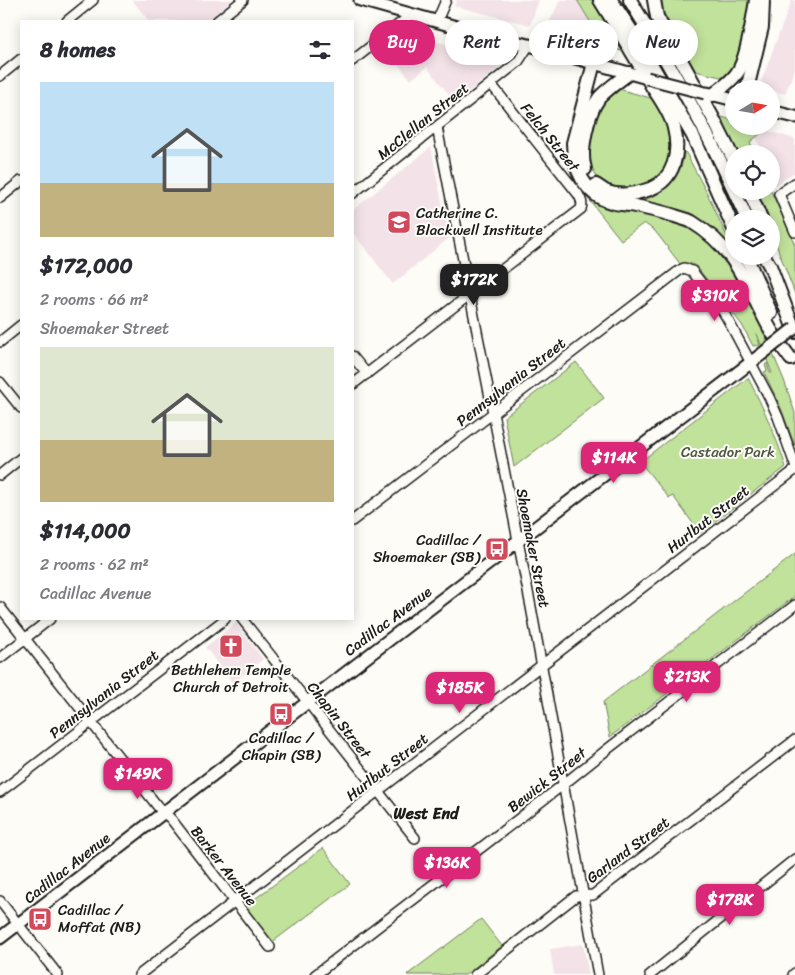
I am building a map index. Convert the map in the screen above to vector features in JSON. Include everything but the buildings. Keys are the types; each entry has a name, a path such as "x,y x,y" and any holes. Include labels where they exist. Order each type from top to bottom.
{"highway":[{"path":"600,0 665,108 674,127 676,147 674,163 668,176 658,185 632,194 616,194 605,191 594,184 587,176 583,164 583,147 589,121 596,103 604,93 632,74"},
{"path":"611,0 635,36 693,136 726,210"},
{"path":"630,0 687,95 725,173"},
{"path":"654,0 657,17 726,145"},
{"path":"709,94 734,76 740,68 752,25 756,0"},
{"path":"748,80 762,28 763,0"},
{"path":"593,65 573,143 575,163 584,182 594,193 608,201 663,212 690,221 718,241 741,271 769,327 793,365"},
{"path":"750,265 793,365"},
{"path":"769,265 795,330"}],"main road":[{"path":"362,0 489,36 529,45"},
{"path":"601,65 725,98"},
{"path":"780,113 795,117"},
{"name":"Cadillac Avenue","path":"0,938 795,330"}],"street":[{"path":"68,20 93,0"},
{"path":"218,20 243,0"},
{"path":"437,21 446,0"},
{"path":"354,59 412,14"},
{"name":"McClellan Street","path":"354,192 518,62 529,45"},
{"path":"0,76 20,60"},
{"name":"Felch Street","path":"470,294 581,209 582,205 578,194 491,84"},
{"name":"Shoemaker Street","path":"437,127 542,665 598,975"},
{"path":"0,198 20,182"},
{"path":"795,183 779,194 795,232"},
{"name":"Pennsylvania Street","path":"354,519 684,268 692,271 722,310 751,362"},
{"path":"354,384 470,294"},
{"path":"0,342 20,326"},
{"path":"354,358 367,374"},
{"path":"751,362 778,417 795,465"},
{"path":"0,382 20,407"},
{"path":"0,475 20,459"},
{"name":"Hurlbut Street","path":"138,975 795,470"},
{"name":"Bewick Street","path":"315,975 795,605"},
{"name":"Barker Avenue","path":"0,607 171,819 270,947"},
{"path":"0,658 49,620"},
{"name":"Pennsylvania Street","path":"0,792 224,620"},
{"name":"Chapin Street","path":"243,620 415,838"},
{"name":"Garland Street","path":"475,975 576,896 593,895 795,740"},
{"path":"650,975 795,859"},
{"path":"0,901 58,975"}],"shaded area":[{"path":"132,0 232,0 207,20 148,20"},
{"path":"457,0 539,0 532,20 529,20 529,25 519,22 519,20 510,20 454,6"},
{"path":"560,0 577,0 589,20 550,20"},
{"path":"791,0 795,0 795,69 785,94 780,93 780,80 762,80"},
{"path":"435,41 445,44 445,65 503,65 455,102 427,67 411,80 399,65 435,65"},
{"path":"780,134 795,139 795,172 780,182 780,145 759,145 756,137 759,135"},
{"name":"Catherine C. Blackwell Institute","path":"431,147 449,238 393,284 354,234 354,209"},
{"path":"236,623 263,659 233,683 205,647"},
{"path":"583,944 589,975 554,975 550,949"}],"green space":[{"path":"577,0 595,0 607,20 589,20"},
{"path":"661,0 752,0 734,74 729,79 691,70 688,65 698,65 698,20 665,20"},
{"path":"618,37 628,53 618,50"},
{"path":"608,86 654,99 670,131 673,144 665,175 649,186 620,190 608,186 596,176 590,163 587,149 603,91"},
{"path":"719,116 725,118 725,129"},
{"path":"728,135 759,135 750,142 751,145 733,145"},
{"path":"684,152 708,195 725,232 725,243 640,201 664,190 676,177 683,161"},
{"path":"585,190 639,212 685,224 697,231 725,256 725,265 732,265 755,312 784,380 795,413 795,446 781,408 764,372 767,371 765,365 767,363 770,373 772,373 757,334 760,345 753,346 742,325 697,267 689,263 681,265 655,231 644,223 621,240 583,192"},
{"path":"759,200 775,200 779,210 763,210"},
{"path":"780,211 795,245 795,294 780,255"},
{"path":"576,362 604,398 514,467 504,417"},
{"name":"Castador Park","path":"748,378 769,422 786,467 700,533 673,496 669,498 640,462"},
{"path":"795,554 795,596 610,737 603,702"},
{"path":"323,848 350,884 271,943 244,907"},
{"path":"481,919 502,946 465,975 407,975"}],"place":[{"name":"Catherine C. Blackwell Institute","path":"399,222"},
{"name":"Cadillac / Shoemaker (SB)","path":"497,549"},
{"name":"Bethlehem Temple Church of Detroit","path":"231,646"},
{"name":"Cadillac / Chapin (SB)","path":"281,714"},
{"name":"Cadillac / Moffat (NB)","path":"40,919"}],"district":[{"name":"West End","path":"426,813"}]}
